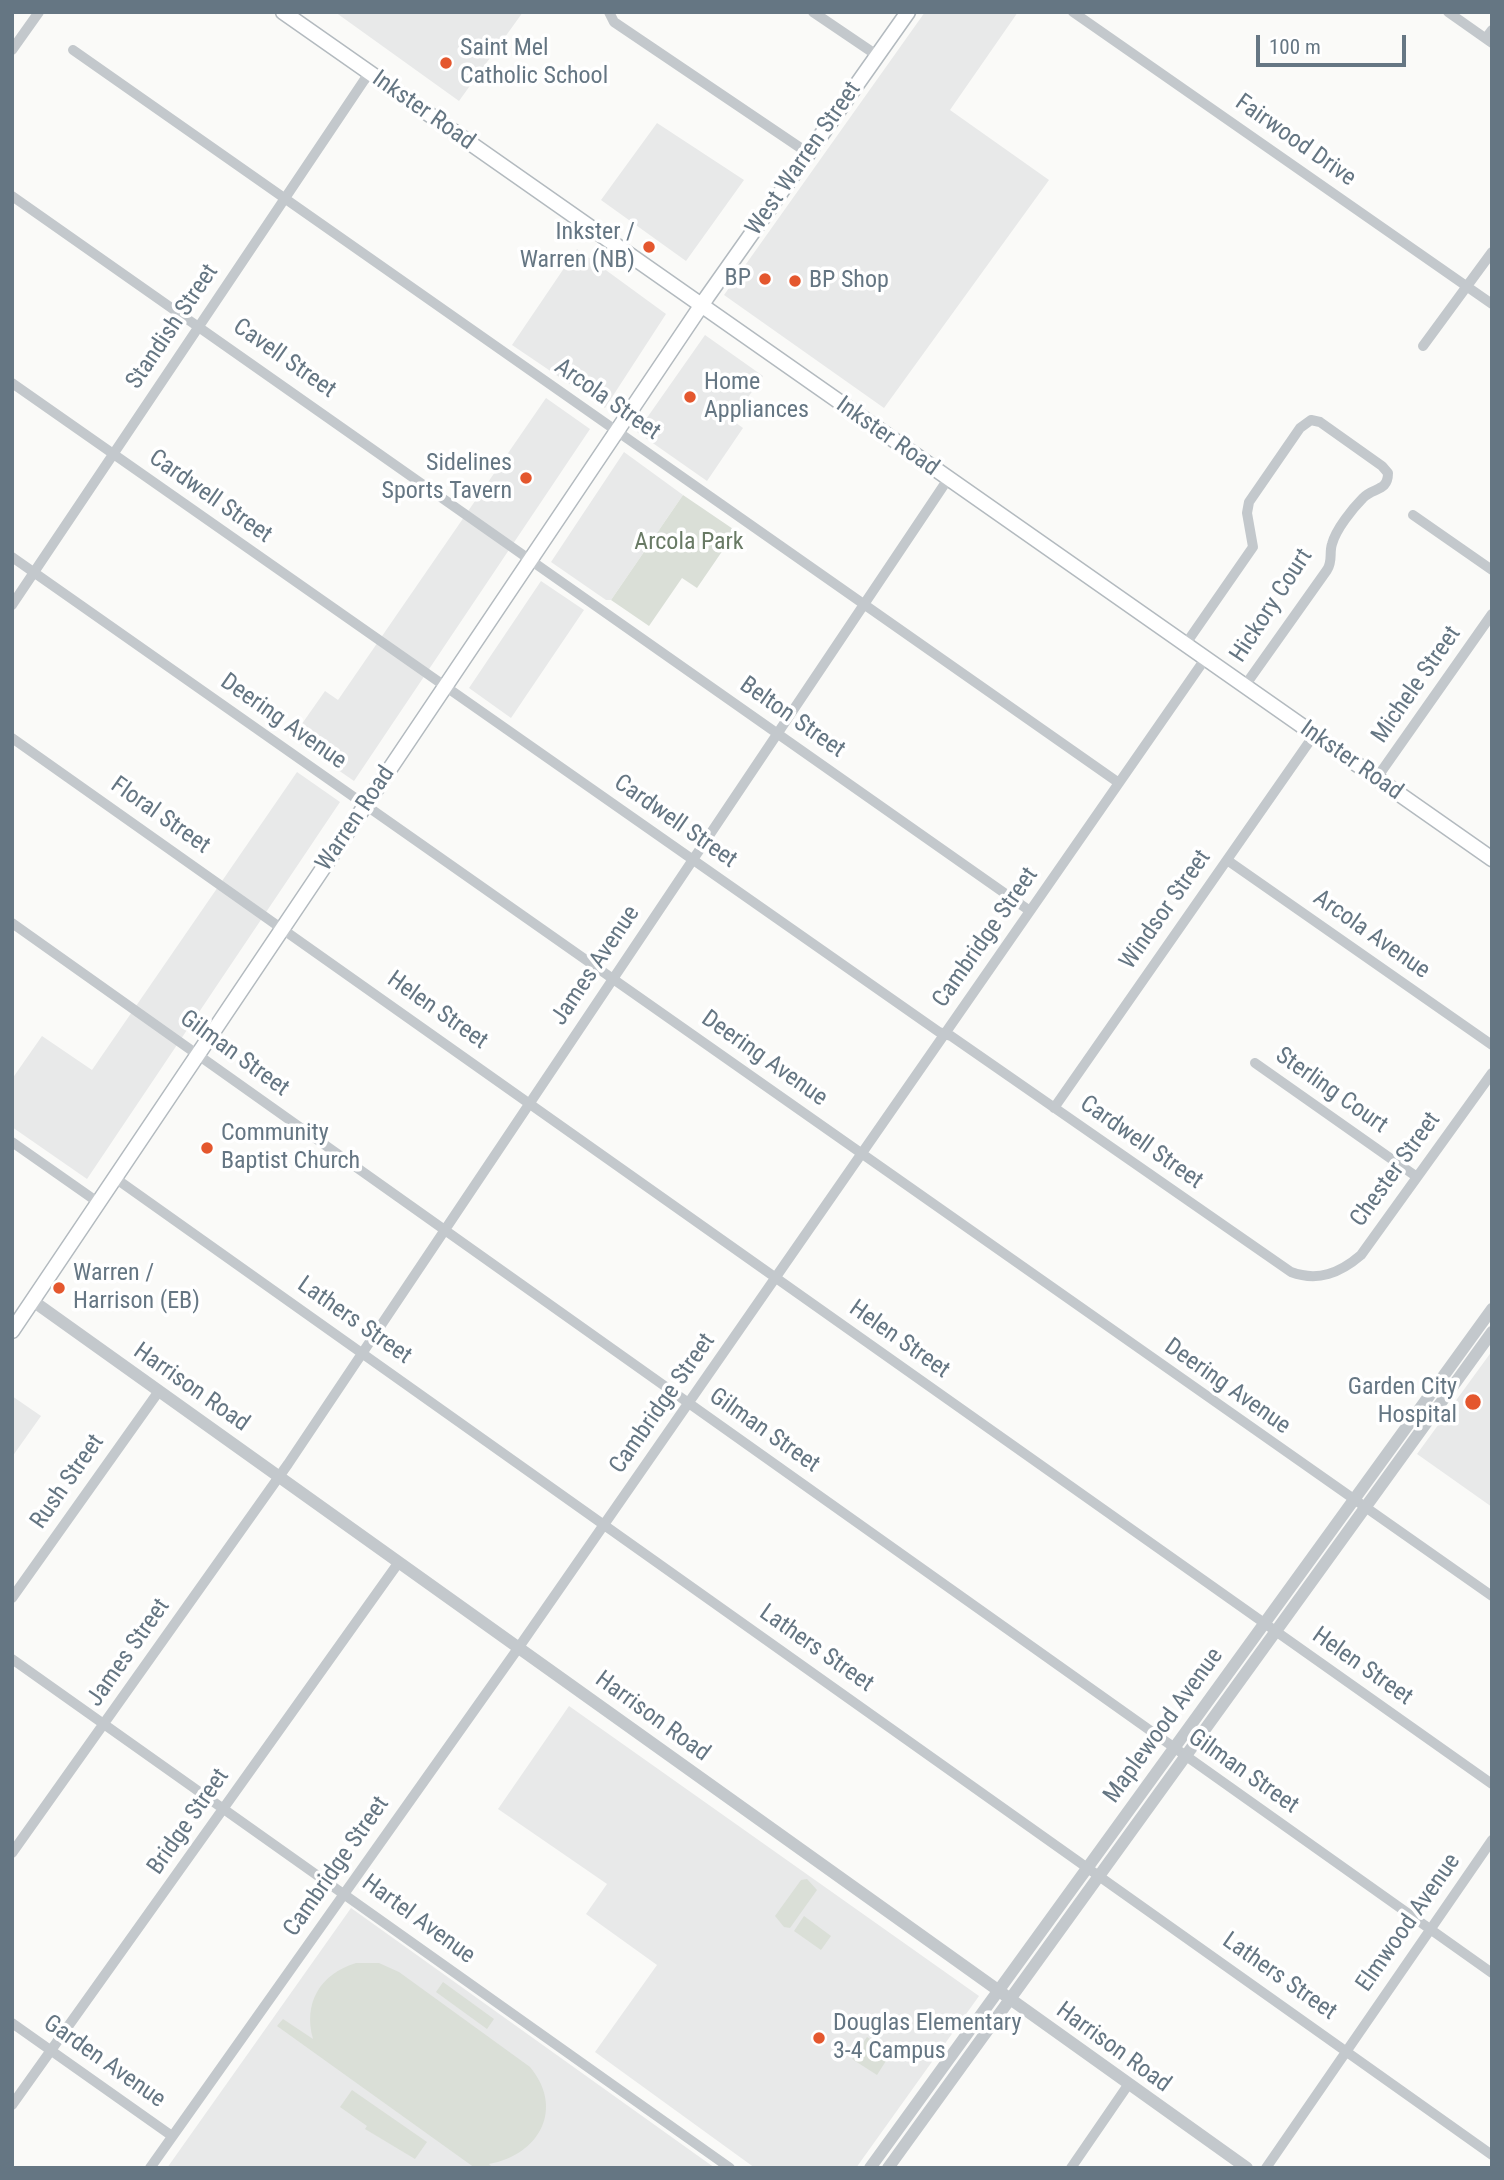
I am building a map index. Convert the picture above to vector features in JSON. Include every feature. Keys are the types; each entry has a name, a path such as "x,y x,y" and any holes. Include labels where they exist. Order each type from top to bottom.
{"main road":[{"name":"Inkster Road","path":"283,12 1492,859"},
{"name":"West Warren Street","path":"701,307 908,12"},
{"name":"Warren Road","path":"12,1331 701,307"}],"street":[{"path":"13,46 39,12"},
{"path":"609,12 614,22 808,153"},
{"path":"813,12 878,56"},
{"name":"Fairwood Drive","path":"1073,12 1492,304"},
{"path":"1448,12 1490,37"},
{"name":"Arcola Street","path":"73,50 1119,783"},
{"name":"Standish Street","path":"12,605 369,73"},
{"name":"Cavell Street","path":"12,196 531,559"},
{"path":"1423,346 1492,253"},
{"name":"Cardwell Street","path":"12,383 444,688 1055,1108 1278,1265 1298,1275 1321,1276"},
{"name":"Hickory Court","path":"1185,645 1253,547 1247,513 1249,502 1300,428 1311,420 1320,422 1382,466 1388,473 1387,482 1382,489 1363,498 1334,539 1332,561 1327,570 1244,687"},
{"name":"James Avenue","path":"279,1476 948,479"},
{"path":"1413,515 1492,570"},
{"name":"Deering Avenue","path":"12,557 1353,1501 1366,1507 1492,1596"},
{"name":"Belton Street","path":"531,559 1030,911"},
{"name":"Michele Street","path":"1376,779 1492,614"},
{"name":"Cambridge Street","path":"150,2168 605,1525 1205,659"},
{"name":"Windsor Street","path":"1055,1108 1314,735"},
{"name":"Floral Street","path":"12,738 283,928"},
{"name":"Arcola Avenue","path":"1227,860 1492,1045"},
{"name":"Gilman Street","path":"12,923 1492,1973"},
{"name":"Helen Street","path":"283,928 1275,1633 1492,1784"},
{"name":"Sterling Court","path":"1255,1063 1417,1177"},
{"name":"Chester Street","path":"1321,1276 1340,1271 1361,1255 1492,1073"},
{"path":"12,1142 99,1203"},
{"name":"Lathers Street","path":"116,1178 1492,2155"},
{"name":"Harrison Road","path":"33,1301 1247,2168"},
{"name":"Maplewood Avenue","path":"870,2168 1099,1876 1275,1633 1366,1507 1492,1309"},
{"name":"Maplewood Avenue","path":"888,2168 1087,1867 1353,1501 1443,1387 1492,1332"},
{"name":"Rush Street","path":"12,1598 159,1391"},
{"name":"James Street","path":"12,1853 279,1476"},
{"name":"Bridge Street","path":"12,2105 399,1562"},
{"name":"Hartel Avenue","path":"12,1659 730,2168"},
{"name":"Elmwood Avenue","path":"1266,2168 1492,1840"},
{"name":"Garden Avenue","path":"12,2023 172,2136"},
{"path":"1071,2168 1128,2085"}],"shaded area":[{"name":"Saint Mel Catholic School","path":"335,12 523,12 459,101"},
{"path":"925,12 1018,12 950,110 1049,180 884,408 724,295"},
{"path":"657,123 744,180 686,261 601,200"},
{"path":"577,249 666,314 605,408 512,345"},
{"path":"705,335 763,376 732,420 743,428 707,481 637,432"},
{"path":"546,398 590,429 354,781 292,738 325,691 338,700"},
{"path":"624,452 683,495 611,600 606,600 551,562"},
{"path":"541,581 584,610 511,718 469,688"},
{"path":"297,772 340,802 87,1179 12,1127 12,1079 42,1036 92,1070"},
{"name":"Garden City Hospital","path":"1492,1351 1492,1507 1417,1454"},
{"path":"12,1396 41,1416 12,1457"},
{"path":"569,1706 979,1996 856,2168 755,2168 595,2052 657,1965 586,1914 607,1884 498,1809"},
{"path":"351,1908 715,2168 167,2168"}],"green space":[{"name":"Arcola Park","path":"683,495 736,531 697,588 682,578 649,626 611,600"},
{"path":"807,1879 817,1890 790,1928 784,1927 775,1916 801,1880"},
{"path":"804,1916 831,1936 821,1950 794,1931"},
{"path":"356,1963 379,1963 399,1972 530,2067 540,2083 546,2114 533,2140 507,2159 489,2164 493,2168 475,2168 277,2026 283,2019 313,2039 310,2013 317,1992 333,1974"},
{"path":"443,1982 494,2019 487,2029 436,1992"},
{"path":"867,2037 891,2053 877,2075 852,2059"},
{"path":"352,2090 427,2142 415,2159 365,2129 367,2126 340,2107"}],"place":[{"name":"Saint Mel Catholic School","path":"446,63"},
{"name":"Inkster / Warren (NB)","path":"649,247"},
{"name":"BP","path":"765,279"},
{"name":"BP Shop","path":"795,281"},
{"name":"Home Appliances","path":"690,397"},
{"name":"Sidelines Sports Tavern","path":"526,478"},
{"name":"Community Baptist Church","path":"207,1148"},
{"name":"Warren / Harrison (EB)","path":"59,1288"},
{"name":"Garden City Hospital","path":"1473,1402"},
{"name":"Douglas Elementary 3-4 Campus","path":"819,2038"}]}
